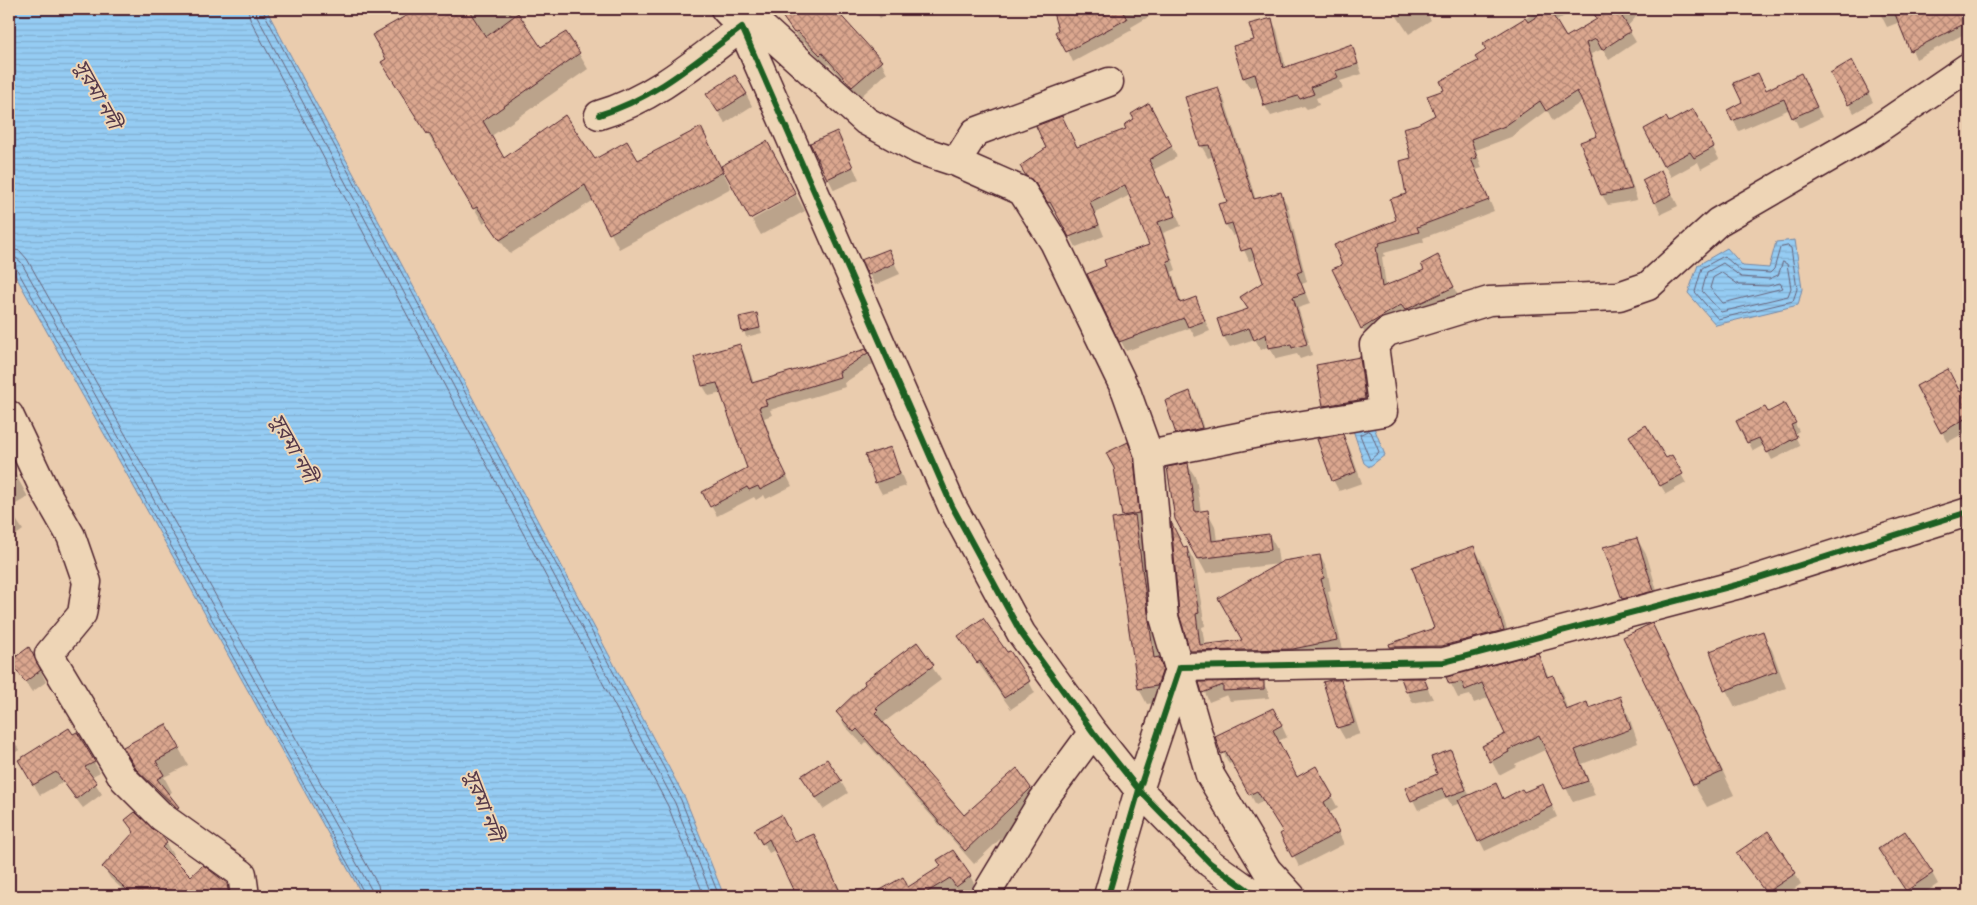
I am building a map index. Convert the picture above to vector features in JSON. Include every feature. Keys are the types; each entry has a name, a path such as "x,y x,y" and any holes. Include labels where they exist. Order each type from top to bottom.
{"street":[{"path":"599,114 618,109 671,81 734,18"},
{"path":"734,18 754,20 866,121 919,150 956,162 1022,191 1054,242 1122,382 1149,455 1164,617 1210,775 1266,870 1292,896"},
{"path":"734,18 952,506 1021,634 1093,732 1139,790 1210,863 1252,893 1262,896"},
{"path":"1149,455 1272,430 1383,412 1374,345 1387,332 1489,301 1619,296 1648,286 1718,222 1873,132 1968,67"},
{"path":"956,162 975,132 1109,82"},
{"path":"9,415 44,489 71,536 87,582 82,614 50,654 124,780 162,817 242,874 245,896"},
{"path":"1180,667 1444,662 1740,584 1968,512"},
{"path":"1108,896 1139,790 1180,667"},
{"path":"985,896 1043,800 1093,732"}],"water":[{"name":"সুরমা নদী","path":"9,9 266,9 685,798 724,896 363,896 9,264"},
{"path":"1795,240 1802,289 1798,305 1716,325 1688,293 1698,265 1727,248 1743,266 1769,268 1776,242"},
{"path":"1373,425 1385,455 1369,467 1364,463 1353,430"}],"building":[{"path":"418,9 468,9 486,37 518,13 541,47 566,32 580,53 483,121 504,158 565,115 595,159 627,141 638,160 701,127 723,172 609,234 585,185 500,240 477,207 473,209 429,133 427,134 381,62 386,59 372,35"},
{"path":"777,9 835,9 882,61 852,87 822,53 820,55 797,31 794,33"},
{"path":"1052,9 1121,9 1127,19 1066,52 1055,32 1058,30"},
{"path":"1549,9 1566,37 1597,19 1591,9 1617,9 1631,31 1602,50 1596,39 1586,43 1632,189 1601,195 1580,142 1597,136 1577,91 1546,111 1540,101 1505,126 1471,139 1477,158 1471,159 1489,200 1417,227 1419,232 1379,243 1380,245 1376,247 1382,287 1424,270 1421,264 1438,255 1454,287 1405,310 1401,305 1361,329 1332,269 1342,265 1334,245 1396,220 1390,199 1406,194 1400,161 1411,158 1403,128 1418,124 1435,115 1427,96 1444,90 1440,81 1478,61 1475,57 1486,50 1483,44 1487,41 1525,18 1528,22"},
{"path":"1893,9 1968,9 1968,22 1910,51"},
{"path":"1272,18 1283,68 1352,44 1358,64 1335,71 1338,77 1311,87 1314,94 1300,99 1298,96 1264,106 1255,74 1243,78 1233,46 1254,40 1249,24"},
{"path":"1852,60 1869,93 1848,105 1830,73"},
{"path":"1758,73 1766,90 1801,73 1817,107 1792,118 1784,99 1732,121 1727,110 1742,102 1733,83"},
{"path":"735,75 747,94 718,112 706,94"},
{"path":"1218,87 1254,199 1281,192 1302,271 1297,273 1305,293 1293,297 1307,344 1292,348 1291,344 1268,348 1266,334 1254,340 1249,328 1223,337 1217,319 1248,309 1240,297 1263,282 1251,248 1241,251 1232,223 1225,225 1218,204 1227,202 1209,145 1200,146 1185,97"},
{"path":"1149,103 1172,146 1149,160 1166,198 1169,196 1176,216 1158,222 1171,260 1167,261 1180,303 1196,297 1205,321 1188,327 1184,318 1119,342 1087,274 1106,266 1104,260 1149,245 1125,185 1090,202 1099,225 1069,237 1050,202 1048,203 1035,183 1026,176 1020,166 1046,148 1036,126 1062,116 1077,147 1126,129 1124,125 1134,119 1131,114"},
{"path":"1693,109 1714,147 1694,158 1690,152 1663,166 1644,129 1666,117 1669,122"},
{"path":"837,131 853,167 827,179 810,143"},
{"path":"767,141 796,194 750,219 721,166"},
{"path":"1661,170 1672,194 1654,203 1642,180"},
{"path":"889,249 895,263 868,275 861,260"},
{"path":"757,313 760,328 742,332 739,317"},
{"path":"740,344 752,383 866,349 868,353 839,372 840,377 765,400 767,405 759,407 774,449 787,476 760,490 758,486 749,490 747,487 710,507 702,492 747,468 717,383 702,386 694,357"},
{"path":"1360,357 1365,399 1323,406 1316,365"},
{"path":"1948,369 1960,392 1968,387 1968,417 1941,433 1916,386"},
{"path":"1190,391 1202,428 1176,434 1165,401"},
{"path":"1785,403 1796,423 1791,425 1797,437 1767,453 1759,438 1747,443 1736,421 1765,407 1768,412"},
{"path":"1646,425 1666,458 1672,455 1683,474 1660,486 1629,436"},
{"path":"1343,434 1356,472 1332,481 1317,439"},
{"path":"1128,442 1134,458 1139,513 1122,516 1114,468 1106,453"},
{"path":"891,447 900,474 875,483 865,455"},
{"path":"1188,463 1195,512 1208,510 1212,541 1269,534 1271,550 1197,559 1175,519 1167,467"},
{"path":"1135,515 1154,658 1159,657 1163,669 1157,686 1138,689 1112,519"},
{"path":"1171,522 1184,548 1187,547 1199,613 1196,614 1200,645 1242,640 1218,598 1283,561 1320,555 1324,578 1321,579 1337,640 1293,649 1190,651 1179,614"},
{"path":"1637,538 1654,591 1622,599 1603,547"},
{"path":"1474,546 1504,630 1442,646 1390,647 1389,644 1434,628 1412,567"},
{"path":"983,618 1007,652 1010,651 1030,681 1004,698 980,661 977,663 958,636"},
{"path":"1652,623 1722,772 1693,785 1623,637"},
{"path":"1763,631 1777,671 1724,691 1710,651"},
{"path":"917,642 934,665 876,708 878,710 875,713 964,815 1017,768 1031,788 965,851 857,729 854,732 836,712 865,684 864,681"},
{"path":"29,647 41,670 25,682 10,661"},
{"path":"1538,653 1547,677 1553,675 1566,710 1587,702 1589,708 1620,696 1631,729 1575,750 1588,781 1564,789 1539,735 1508,750 1509,752 1490,762 1482,746 1505,734 1482,683 1465,690 1462,682 1449,684 1446,677"},
{"path":"1401,678 1424,678 1428,688 1406,692"},
{"path":"1341,680 1354,723 1337,728 1323,682"},
{"path":"1264,681 1264,689 1223,691 1223,685 1202,693 1199,682"},
{"path":"1273,708 1282,725 1273,730 1297,777 1316,766 1333,796 1324,802 1339,832 1292,857 1280,834 1283,832 1257,791 1249,795 1226,752 1221,754 1215,736"},
{"path":"166,724 180,748 156,761 164,775 157,779 179,807 177,808 136,769 123,747"},
{"path":"69,728 73,734 77,732 95,762 85,767 97,783 76,799 56,772 33,785 18,760"},
{"path":"1451,750 1466,790 1446,797 1442,788 1411,801 1405,788 1437,774 1431,757"},
{"path":"827,759 842,781 816,798 801,776"},
{"path":"1496,783 1503,799 1522,789 1524,792 1543,784 1552,806 1478,842 1458,800"},
{"path":"135,812 163,837 167,843 162,847 191,876 203,865 227,883 229,896 134,896 102,867 134,832 125,820"},
{"path":"781,815 795,842 814,834 842,896 796,896 769,839 762,844 754,830"},
{"path":"1768,831 1796,873 1766,893 1736,853"},
{"path":"1905,831 1933,873 1906,891 1878,849"},
{"path":"953,850 971,876 956,887 950,878 921,896 870,896 903,877 908,887 941,866 937,860"}],"cycle path":[{"path":"599,115 619,108 657,89 742,27 952,506 1021,633 1093,732 1139,790 1210,863 1252,893 1262,896"},
{"path":"1108,896 1139,790 1180,667 1444,662 1740,584 1968,512"}]}
